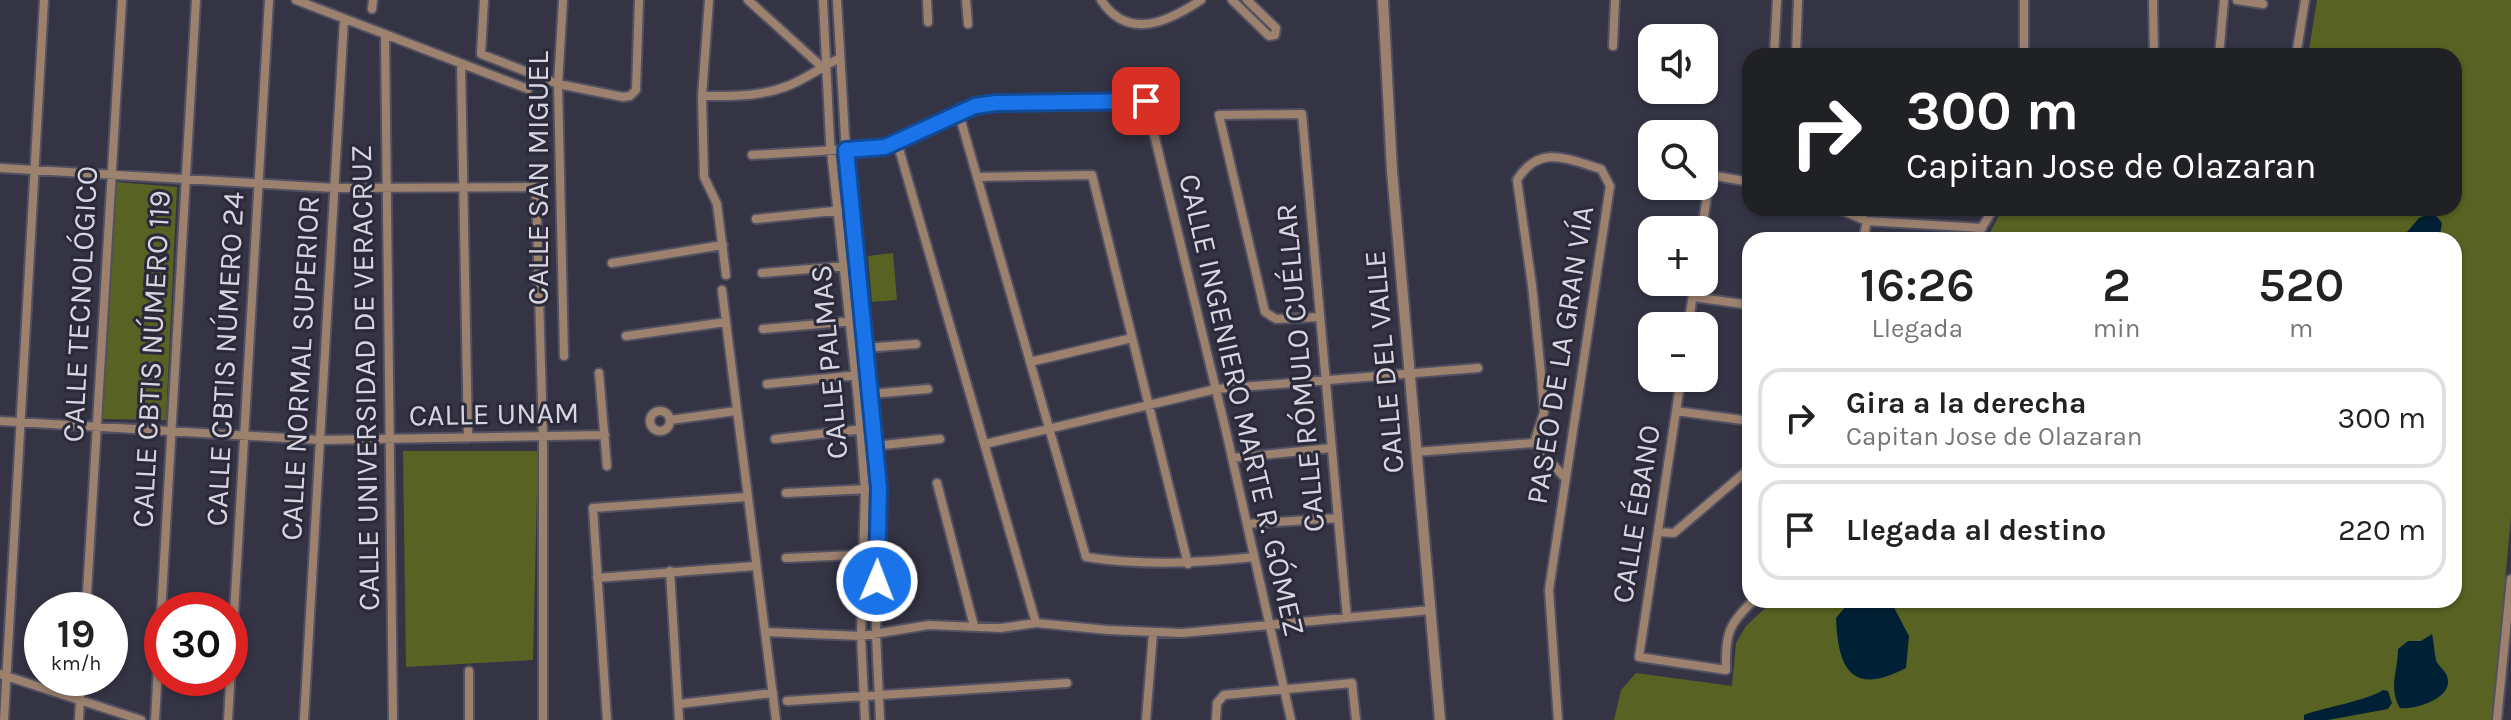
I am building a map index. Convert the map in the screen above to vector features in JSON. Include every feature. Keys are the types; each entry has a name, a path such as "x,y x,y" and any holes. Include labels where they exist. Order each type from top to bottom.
{"street":[{"path":"4,720 3,675 21,422 44,0"},
{"name":"CALLE TECNOLÓGICO","path":"87,592 122,0"},
{"name":"CALLE CBTIS NÚMERO 119","path":"155,720 196,0"},
{"name":"CALLE CBTIS NÚMERO 24","path":"228,720 269,0"},
{"path":"296,0 528,89"},
{"path":"484,0 481,54 558,84 623,97 630,96 636,90 639,0"},
{"name":"CALLE SAN MIGUEL","path":"563,0 558,84 564,356"},
{"path":"709,0 702,96 704,177 717,204 726,275"},
{"path":"748,0 824,66"},
{"name":"CALLE PALMAS","path":"823,0 824,66 831,151 865,489 861,636 865,720"},
{"name":"CALLE PALMAS","path":"837,0 846,150 879,488 876,634 880,720"},
{"path":"927,0 928,22"},
{"path":"966,0 968,24"},
{"path":"1101,0 1110,13 1126,22 1143,25 1173,16 1201,0"},
{"path":"1232,0 1243,11 1269,36 1275,35 1276,28 1249,2 1243,11"},
{"name":"CALLE DEL VALLE","path":"1383,0 1392,171 1408,374 1440,720"},
{"path":"1613,46 1615,0"},
{"path":"1774,48 1777,0"},
{"path":"1796,48 1798,0"},
{"path":"2024,0 2024,48"},
{"path":"2153,0 2154,48"},
{"path":"2220,48 2224,0"},
{"path":"2237,0 2263,4"},
{"path":"2297,48 2305,0"},
{"name":"CALLE NORMAL SUPERIOR","path":"304,720 344,19"},
{"name":"CALLE UNIVERSIDAD DE VERACRUZ","path":"385,36 393,720"},
{"path":"702,96 752,96 774,91 840,58"},
{"path":"461,64 468,438"},
{"name":"CALLE INGENIERO MARTE R. GÓMEZ","path":"959,114 975,106 996,103 1146,101 1216,389 1291,720"},
{"path":"752,155 885,147 959,114 1086,557 1121,563 1188,564 1254,557"},
{"name":"CALLE RÓMULO CUÉLLAR","path":"1320,317 1276,319 1265,312 1219,115 1302,114 1347,618"},
{"path":"897,142 1036,623"},
{"name":"PASEO DE LA GRAN VÍA","path":"1534,443 1544,412 1532,285 1517,180 1525,167 1544,157 1566,159 1601,169 1610,186 1549,590 1558,720"},
{"path":"0,168 334,188 536,187 543,437 543,720"},
{"path":"977,177 1092,175 1188,564"},
{"path":"1704,216 1710,175 1742,181"},
{"path":"756,219 853,209"},
{"path":"1855,216 1867,221 1982,228"},
{"path":"1979,232 1989,216"},
{"path":"1865,232 1867,221"},
{"path":"612,263 723,245"},
{"path":"762,273 858,265"},
{"path":"722,290 776,720"},
{"path":"1690,312 1693,297 1742,304"},
{"path":"763,329 863,320"},
{"path":"626,336 726,322"},
{"path":"1030,362 1132,338"},
{"path":"865,348 916,344"},
{"path":"985,444 1216,389 1478,368"},
{"path":"599,373 607,466"},
{"path":"767,384 868,374"},
{"path":"870,394 928,389"},
{"name":"CALLE ÉBANO","path":"1679,392 1639,657 1726,670 1728,630 1747,608"},
{"path":"670,420 736,411"},
{"path":"1676,411 1742,420"},
{"name":"CALLE UNAM","path":"0,421 320,440 605,435"},
{"path":"775,439 873,428"},
{"path":"874,446 940,439"},
{"path":"1416,452 1534,443 1565,478"},
{"path":"1232,458 1332,448"},
{"path":"1658,532 1674,533 1742,475"},
{"path":"937,483 974,626"},
{"path":"786,493 879,488"},
{"path":"607,720 593,508 746,497"},
{"path":"1247,524 1338,518"},
{"path":"786,558 877,554"},
{"path":"597,578 755,566"},
{"path":"670,571 679,720"},
{"path":"2497,720 2511,579"},
{"path":"765,632 861,636 929,625 1001,628 1036,623 1153,633 1431,610"},
{"path":"1146,720 1153,633"},
{"path":"469,671 469,720"},
{"path":"3,675 141,720"},
{"path":"787,701 1067,683"},
{"path":"1216,720 1219,698 1224,695 1352,683 1356,720"},
{"path":"679,704 773,693"},
{"path":"79,720 80,696"}],"green space":[{"path":"2317,0 2511,0 2511,517 2492,720 1614,720 1621,690 1636,673 1732,686 1736,643 1746,626 1765,608 2462,608 2462,232 1990,232 1999,216 2462,216 2462,48 2309,48"},
{"path":"116,182 177,187 166,420 101,419"},
{"path":"893,253 897,300 872,302 868,256"},
{"path":"403,451 538,451 533,660 406,667"}],"water":[{"path":"2436,216 2442,223 2440,232 2407,232 2419,218"},
{"path":"1844,608 1894,608 1909,636 1906,668 1873,679 1852,673 1840,652 1836,618"},
{"path":"2432,634 2436,660 2447,676 2445,691 2424,705 2400,708 2394,686 2398,649 2408,641 2421,641"},
{"path":"2383,690 2388,691 2392,703 2388,709 2328,720 2304,720 2304,715 2366,698"}],"route":[{"path":"877,581 879,488 846,150 885,147 975,106 1146,101"}]}
